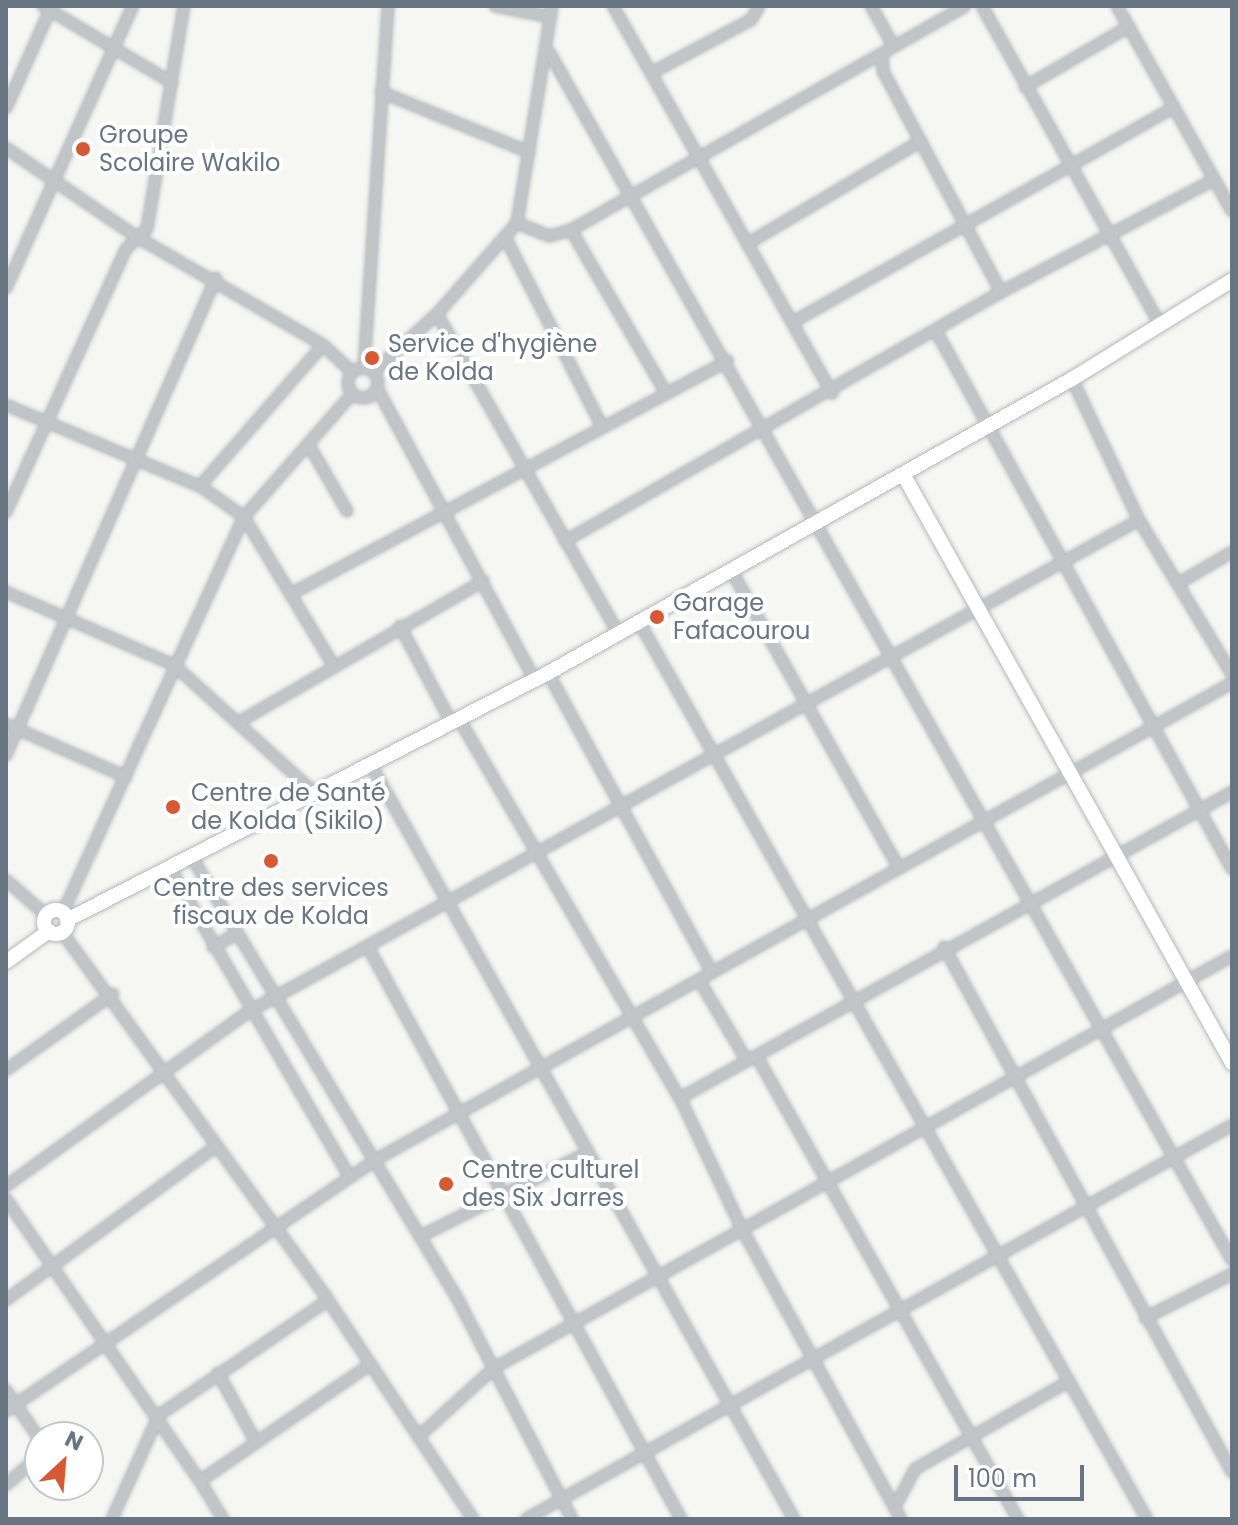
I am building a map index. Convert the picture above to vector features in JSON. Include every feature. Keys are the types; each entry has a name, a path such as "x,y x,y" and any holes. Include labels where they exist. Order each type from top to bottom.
{"main road":[{"path":"6,962 60,924 318,796 816,526 985,426 1072,379 1232,280"},
{"path":"903,474 1232,1063"},
{"path":"46,915 60,924"}],"street":[{"path":"6,288 133,6"},
{"path":"6,512 137,237 147,229 184,6"},
{"path":"388,6 363,371 352,394 310,447 244,517 174,665 60,924 113,994 163,1076 270,1227 328,1300 473,1519"},
{"path":"363,371 437,314 507,241 517,223 549,52 551,12 495,6"},
{"path":"613,6 653,72 696,162 793,322 832,393"},
{"path":"653,72 751,20 759,6"},
{"path":"871,6 893,45"},
{"path":"517,223 549,236 571,230 630,195 696,162 965,6"},
{"path":"982,6 1107,235 1160,325"},
{"path":"1117,6 1171,109 1232,211"},
{"path":"6,108 47,8 172,83"},
{"path":"1025,87 1128,27"},
{"path":"549,52 728,361 760,429 895,656 1030,904 1232,1260"},
{"path":"882,55 883,71 1001,292"},
{"path":"854,68 883,71"},
{"path":"381,92 529,152"},
{"path":"793,322 1171,109"},
{"path":"747,244 921,141"},
{"path":"6,148 55,177 137,237 216,278 363,371 377,388 441,510 483,581 623,809 712,973"},
{"path":"565,541 760,429 832,393 1001,292 1213,180"},
{"path":"571,230 666,393"},
{"path":"507,241 601,425"},
{"path":"6,755 139,461 216,278"},
{"path":"437,314 618,632"},
{"path":"936,331 985,426 1232,869"},
{"path":"200,486 323,345"},
{"path":"291,594 441,510 728,361"},
{"path":"1072,379 1139,520 1232,674"},
{"path":"352,394 366,397 377,388"},
{"path":"6,405 200,486 244,517 334,666"},
{"path":"310,447 347,511"},
{"path":"6,1186 248,1012 623,809 1139,520"},
{"path":"1179,583 1232,552"},
{"path":"731,570 803,706 899,868"},
{"path":"239,722 400,626 483,581"},
{"path":"6,592 174,665 318,796"},
{"path":"639,622 1064,1384 1147,1519"},
{"path":"400,626 629,1018 680,1098 742,1229 901,1519"},
{"path":"6,1411 270,1227 375,1160 1072,774 1151,725 1232,683"},
{"path":"6,724 126,777"},
{"path":"372,767 540,1069 583,1155 659,1277 794,1519"},
{"path":"680,1098 944,947 1116,858 1232,792"},
{"path":"193,859 421,1236 572,1519"},
{"path":"171,870 248,1012 349,1176"},
{"path":"6,880 46,915"},
{"path":"213,947 236,934"},
{"path":"368,947 574,1324 648,1450 681,1519"},
{"path":"944,947 1012,1078 1232,1472"},
{"path":"418,1437 494,1368 742,1229 829,1184 920,1128 1102,1032 1232,956"},
{"path":"699,980 829,1184 902,1308 1018,1519"},
{"path":"6,1070 113,994"},
{"path":"526,1519 727,1402 996,1261 1173,1156 1232,1125"},
{"path":"6,1300 215,1147"},
{"path":"421,1236 503,1191 583,1155"},
{"path":"6,1199 50,1270 159,1415 223,1519"},
{"path":"1145,1318 1232,1274"},
{"path":"112,1519 159,1415 328,1300"},
{"path":"200,1481 371,1364"},
{"path":"218,1373 256,1442"},
{"path":"895,1507 915,1469 1064,1384"},
{"path":"6,1390 28,1421"},
{"path":"6,1485 24,1469"}],"place":[{"name":"Groupe Scolaire Wakilo","path":"83,149"},
{"name":"Service d'hygiène de Kolda","path":"372,358"},
{"name":"Garage Fafacourou","path":"657,617"},
{"name":"Centre de Santé de Kolda (Sikilo)","path":"173,807"},
{"name":"Centre des services fiscaux de Kolda","path":"271,861"},
{"name":"Centre culturel des Six Jarres","path":"446,1184"}]}
